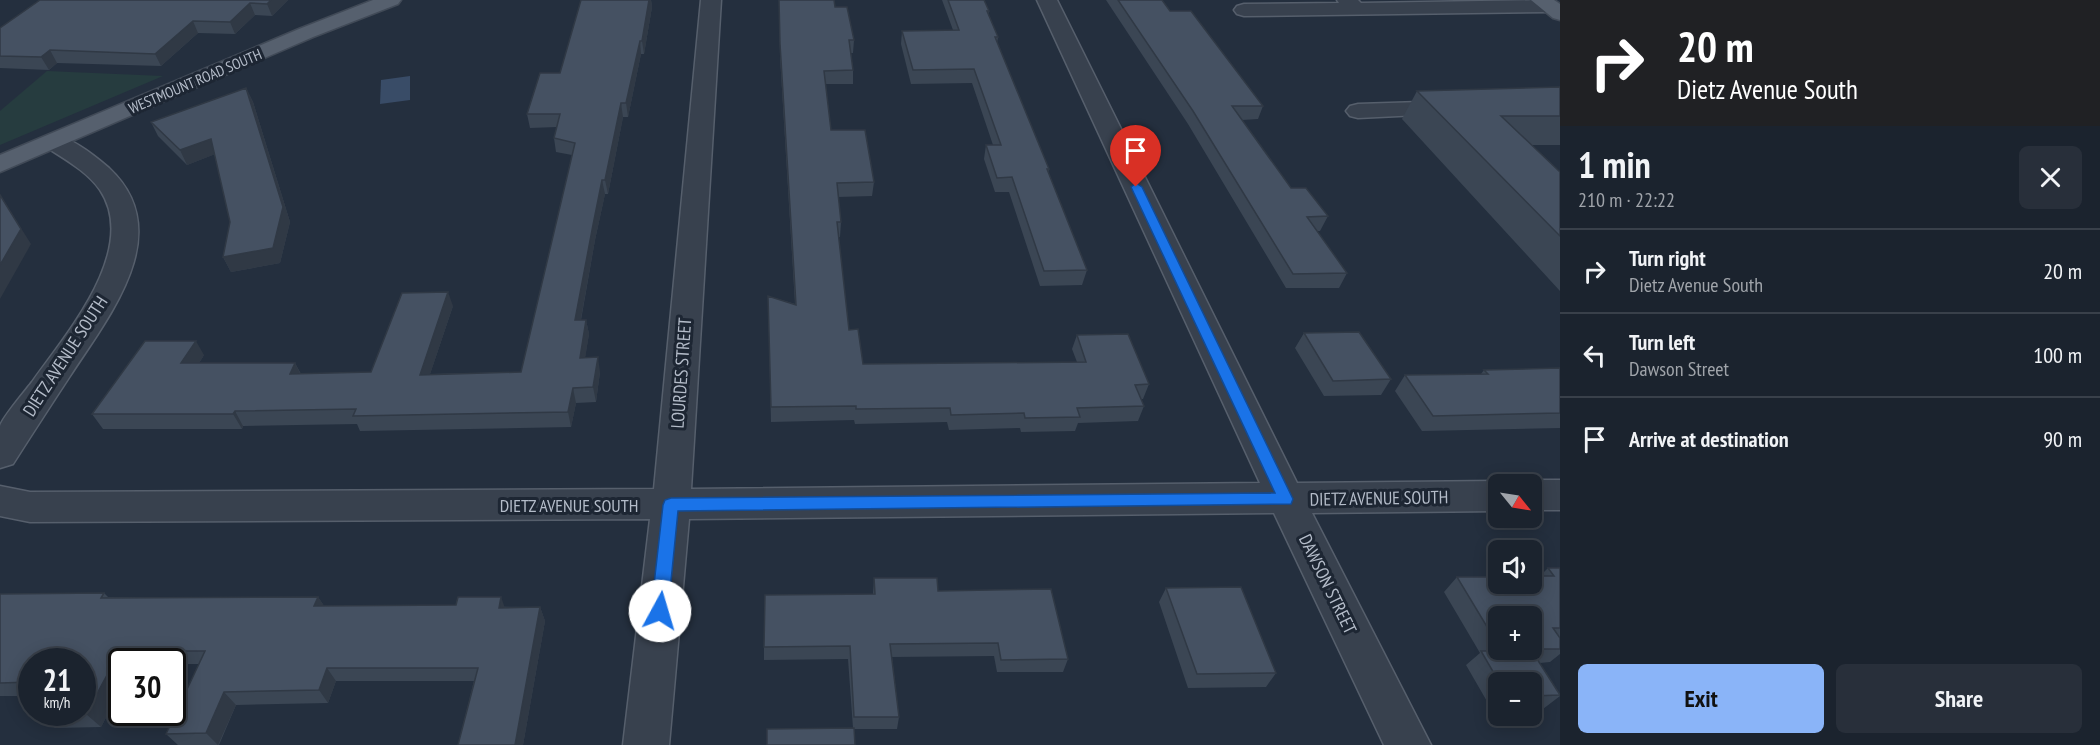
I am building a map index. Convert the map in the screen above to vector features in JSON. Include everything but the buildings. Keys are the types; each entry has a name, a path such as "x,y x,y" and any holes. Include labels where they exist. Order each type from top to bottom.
{"main road":[{"name":"WESTMOUNT ROAD SOUTH","path":"0,164 306,33 391,0"}],"street":[{"name":"LOURDES STREET","path":"646,745 671,505 711,0"},
{"name":"DAWSON STREET","path":"1047,0 1286,499 1408,745"},
{"path":"1244,10 1352,4 1457,3 1550,6"},
{"path":"1358,111 1469,108"},
{"name":"DIETZ AVENUE SOUTH","path":"0,454 101,307 116,274 122,249 125,219 114,191 87,163 55,142"},
{"path":"1542,495 1560,495"},
{"name":"DIETZ AVENUE SOUTH","path":"0,501 30,507 671,505 1488,496"}],"green space":[{"path":"47,71 163,76 0,145 0,111"}],"water":[{"path":"410,76 410,100 380,104 381,80"}],"route":[{"path":"660,611 671,505 1286,499 1136,187"}]}
